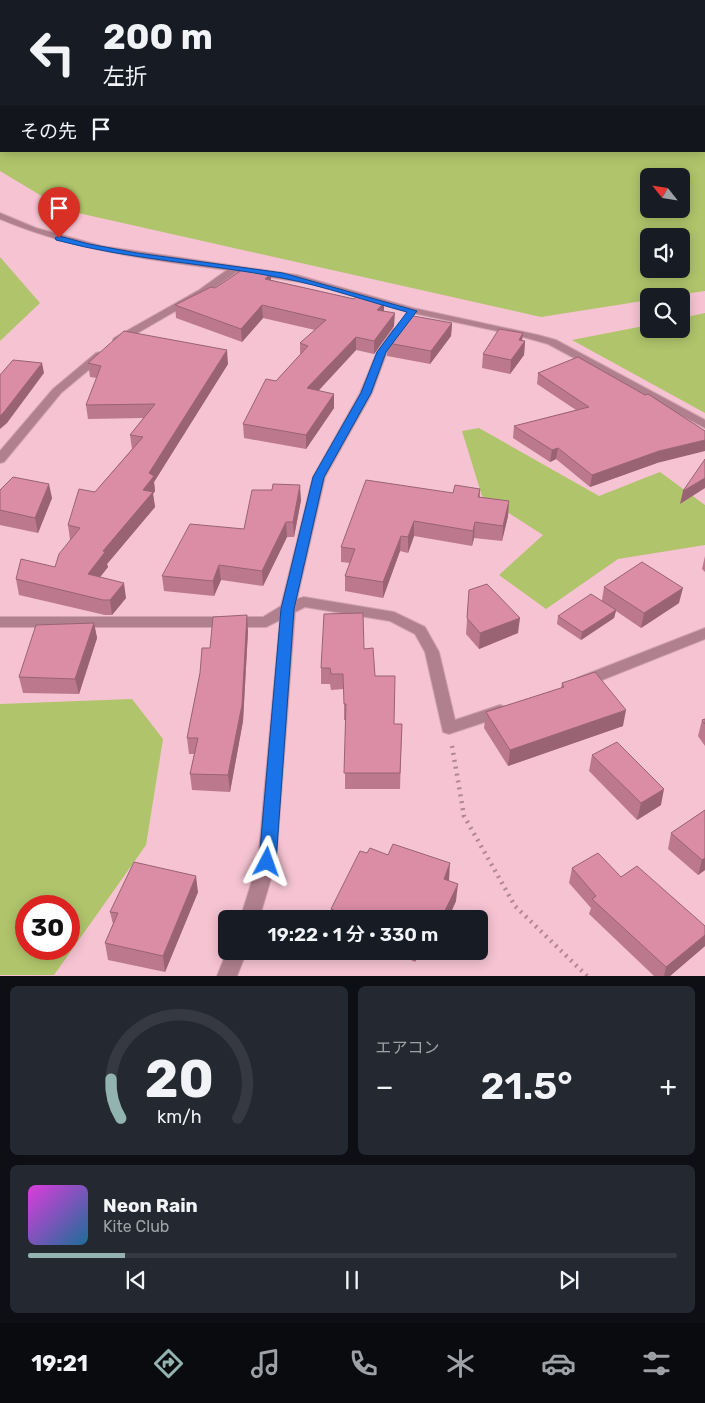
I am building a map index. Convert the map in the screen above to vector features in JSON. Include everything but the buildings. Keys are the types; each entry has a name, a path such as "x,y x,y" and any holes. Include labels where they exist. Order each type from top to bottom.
{"street":[{"path":"0,216 44,234 88,246 137,255 236,268 313,282 413,311 524,333 552,342 705,425"},
{"path":"0,459 57,391 121,337 202,292 236,268"},
{"path":"252,910 267,862 288,609 319,477 366,393 382,352 413,311"},
{"path":"0,622 266,622 304,602 385,615 394,617 420,631 432,652 449,728 514,706"},
{"path":"570,687 705,633"},
{"path":"227,976 233,960"}],"path":[{"path":"449,728 464,816 515,906 587,976"}],"green space":[{"path":"0,152 705,152 705,291 690,293 690,288 640,288 640,301 541,317 65,210 0,171"},
{"path":"0,257 40,303 0,341"},
{"path":"705,313 705,413 572,340 640,327 640,338 690,338 690,316"},
{"path":"479,428 599,496 660,472 705,505 705,545 618,559 546,609 499,575 543,535 482,496 462,431"},
{"path":"132,699 163,739 146,845 80,938 80,895 15,895 15,960 65,960 54,975 0,975 0,704"}],"route":[{"path":"59,238 88,246 137,255 283,275 413,311 382,352 366,393 319,477 288,609 267,862"}]}
